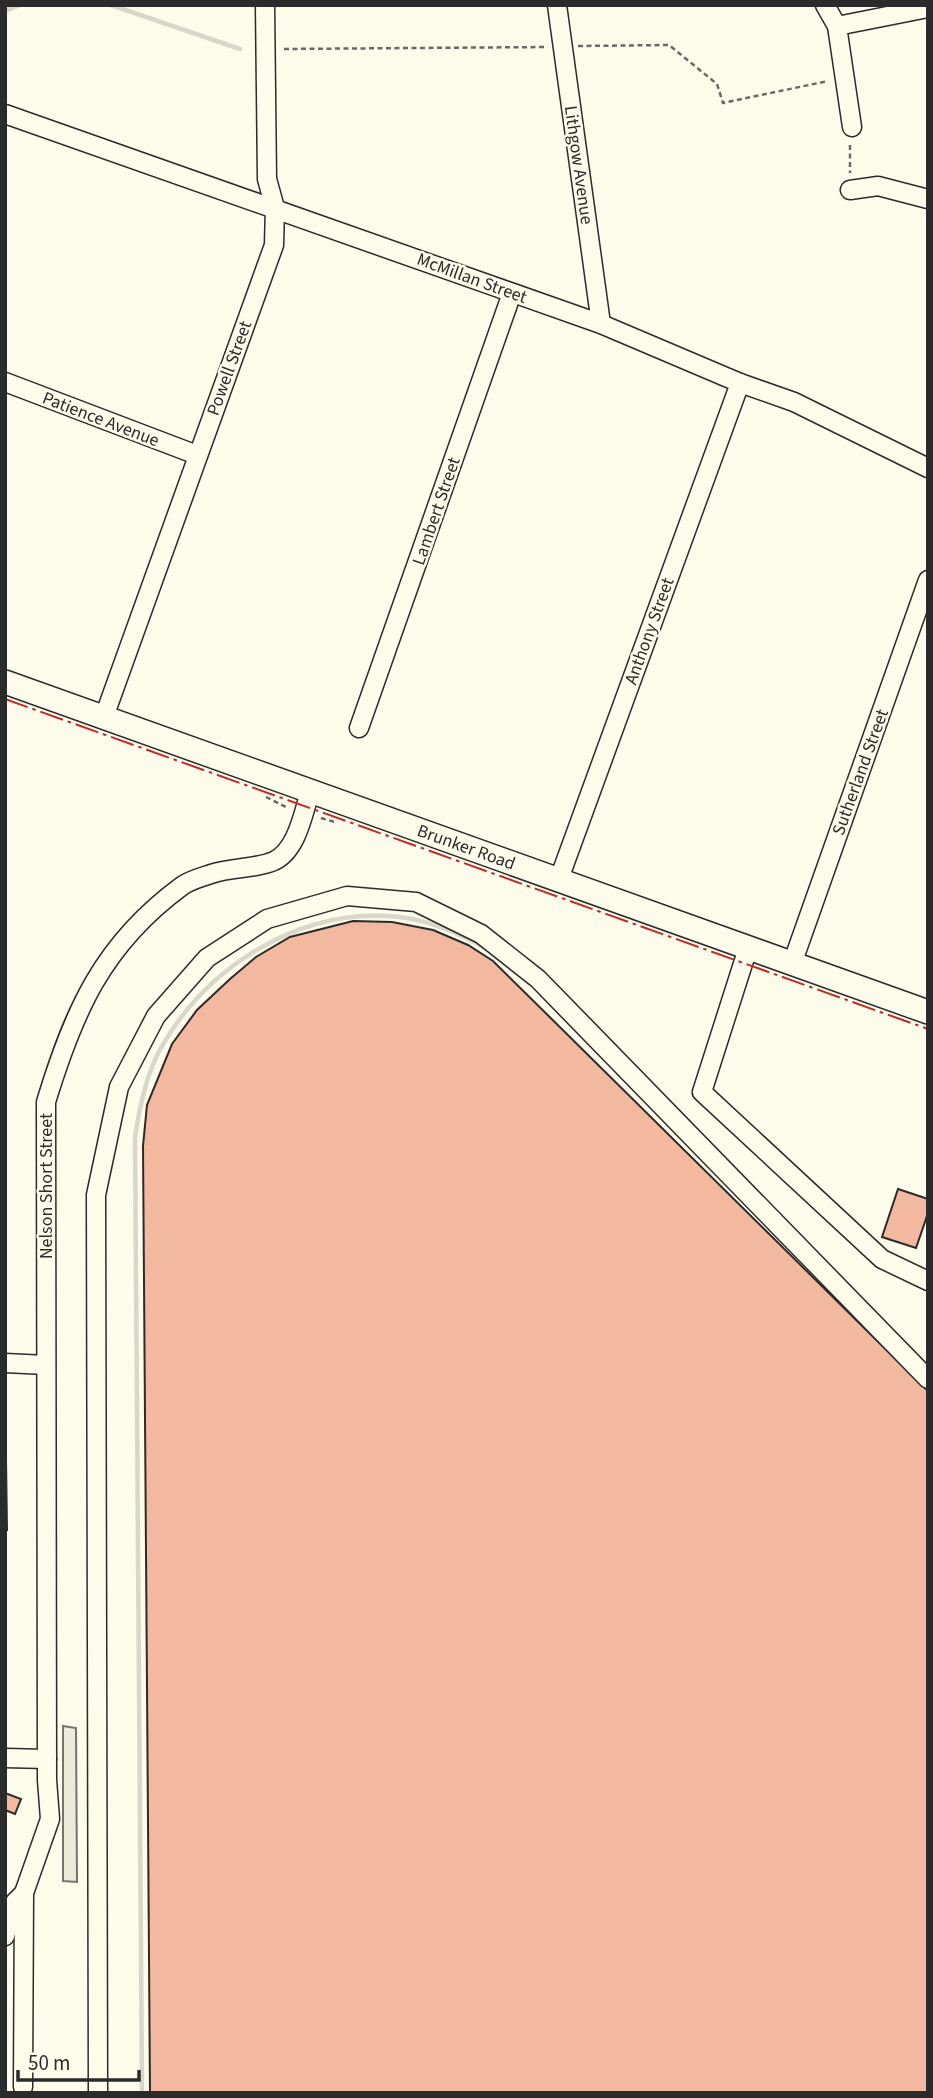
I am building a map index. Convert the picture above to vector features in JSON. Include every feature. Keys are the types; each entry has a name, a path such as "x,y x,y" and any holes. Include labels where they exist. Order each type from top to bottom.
{"main road":[{"name":"Brunker Road","path":"5,682 928,1012"}],"street":[{"name":"Powell Street","path":"104,717 274,245 275,208 267,178 265,5"},
{"name":"Lithgow Avenue","path":"557,5 601,324"},
{"path":"825,5 837,26 852,127"},
{"path":"837,26 928,8"},
{"name":"McMillan Street","path":"5,114 601,324 740,383 794,402 928,468"},
{"path":"850,190 878,186 928,199"},
{"name":"Lambert Street","path":"359,728 512,293"},
{"name":"Patience Avenue","path":"5,382 198,455"},
{"name":"Anthony Street","path":"559,879 740,383"},
{"name":"Sutherland Street","path":"792,964 928,580"},
{"name":"Nelson Short Street","path":"5,1936 15,1902 23,1893 50,1819 47,1759 46,1102 60,1057 94,978 126,934 184,884 228,868 274,861 288,849 310,792"},
{"path":"98,2093 96,1195 119,1087 156,1016 207,958 267,919 347,896 416,902 481,934 538,979 928,1380"},
{"path":"748,948 702,1092 882,1259 928,1281"},
{"path":"5,1363 46,1365"},
{"path":"5,1758 47,1759"},
{"path":"23,1893 23,2090"},
{"path":"5,2065 18,2073 23,2090"}],"path":[{"path":"850,145 850,190"}],"shaded area":[{"path":"63,1726 76,1728 77,1882 63,1881"}],"building":[{"path":"353,921 392,922 433,930 468,945 493,961 928,1391 928,2093 150,2093 143,1146 147,1105 172,1044 197,1010 230,979 256,957 290,937"},
{"path":"898,1189 928,1199 928,1213 916,1248 882,1237"},
{"path":"5,1387 7,1530 5,1530"},
{"path":"5,1793 21,1799 15,1814 5,1810"}],"waterway":[{"path":"5,11 20,5"},
{"path":"111,5 240,49"},
{"path":"142,2093 135,1137 148,1079 162,1046 203,992 229,969 287,934 319,923 353,917 387,916 439,926 487,949"}],"power":[{"path":"5,699 928,1029"}]}
